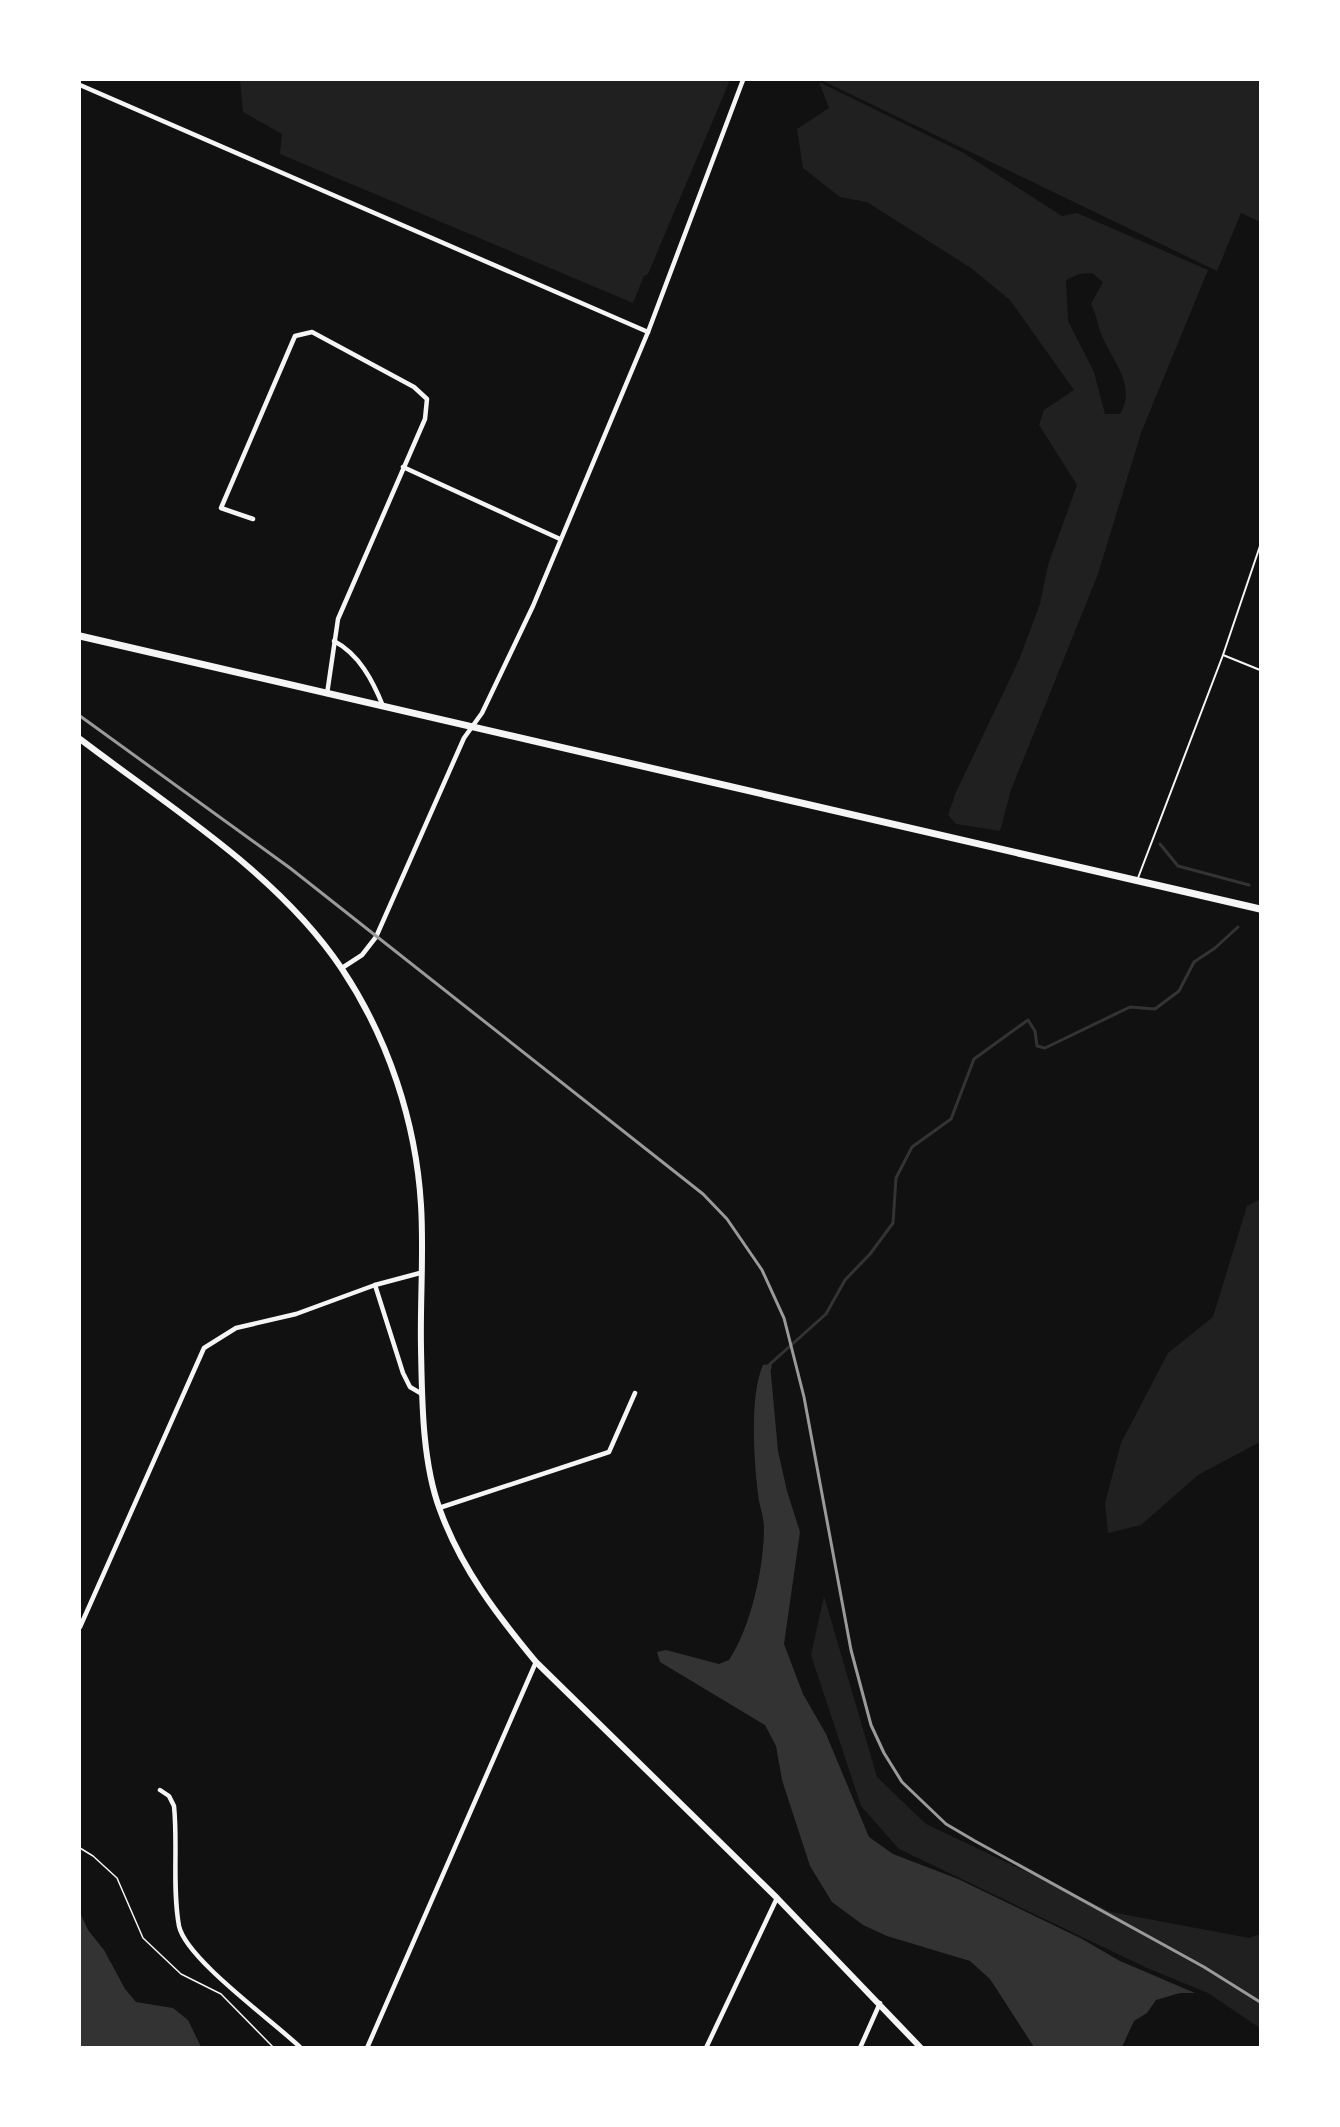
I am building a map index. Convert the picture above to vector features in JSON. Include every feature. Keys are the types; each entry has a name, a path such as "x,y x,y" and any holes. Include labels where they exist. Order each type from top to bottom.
{"main road":[{"path":"80,636 383,708 471,726 1260,909"},
{"path":"80,739 262,878 342,968 381,1040 408,1114 421,1205 423,1427 439,1508 465,1566 502,1622 536,1662 777,1898 921,2048"}],"street":[{"path":"342,968 362,955 376,937 471,726 482,713 560,539 648,332 743,80"},
{"path":"80,85 648,332"},
{"path":"253,519 221,508 296,336 312,332 414,387 427,399 425,419 346,595 338,619 327,694"},
{"path":"403,467 560,539"},
{"path":"334,641 355,655 376,690 383,708"},
{"path":"80,1627 204,1348 236,1328 296,1314 375,1285 420,1273"},
{"path":"375,1285 403,1373 410,1387 422,1394"},
{"path":"439,1508 609,1452 635,1393"},
{"path":"367,2048 536,1662"},
{"path":"160,1790 169,1796 174,1806 177,1908 183,1940 200,1961 301,2048"},
{"path":"706,2048 777,1898"},
{"path":"860,2048 880,2003"}],"lane":[{"path":"1136,882 1223,655 1260,546"},
{"path":"1223,655 1260,670"}],"path":[{"path":"80,1848 93,1856 117,1878 143,1938 180,1974 221,1994 274,2048"}],"shaded area":[{"path":"240,80 730,80 648,274 644,276 633,303 280,154 282,134 243,112"},
{"path":"821,80 1260,80 1260,222 1241,213 1217,271"},
{"path":"819,82 962,152 1062,216 1077,213 1208,270 1141,433 1098,574 1011,790 1000,831 956,824 948,815 956,792 1019,660 1040,604 1048,565 1077,485 1039,425 1044,410 1074,390 1010,300 971,268 867,202 840,197 803,168 797,129 829,108","holes":["1092,273 1103,282 1091,304 1104,341 1124,382 1125,403 1120,414 1105,414 1094,372 1068,321 1066,280 1079,274"]},
{"path":"1260,1199 1260,1442 1198,1475 1141,1525 1108,1533 1105,1503 1121,1443 1168,1353 1213,1317 1247,1206"},
{"path":"770,1364 778,1451 800,1532 784,1644 803,1694 826,1734 869,1837 893,1854 958,1879 1082,1939 1120,1961 1195,1993 1180,1993 1156,2000 1147,2013 1134,2021 1122,2047 1034,2047 990,1979 970,1961 887,1936 863,1925 832,1902 810,1866 782,1780 776,1746 765,1725 660,1662 657,1652 666,1650 719,1664 729,1660 744,1631 759,1578 764,1525 754,1451 754,1412 763,1365"},
{"path":"824,1596 877,1777 926,1824 1111,1912 1249,1938 1260,1934 1260,2028 1208,1993 1147,1968 899,1849 861,1806 811,1655"},
{"path":"80,1913 88,1930 104,1950 125,1989 136,2002 173,2008 188,2020 201,2047 80,2047"}],"waterway":[{"path":"1160,844 1178,866 1249,885"},
{"path":"770,1368 770,1364 826,1314 845,1280 870,1254 893,1223 896,1178 912,1147 951,1119 974,1059 1028,1020 1035,1031 1037,1046 1045,1048 1130,1007 1155,1009 1179,991 1194,962 1215,948 1238,927"}],"railway":[{"path":"80,716 290,868 703,1194 727,1219 762,1270 784,1318 804,1397 851,1650 871,1725 884,1753 902,1782 946,1824 1204,1967 1260,2002"}]}
